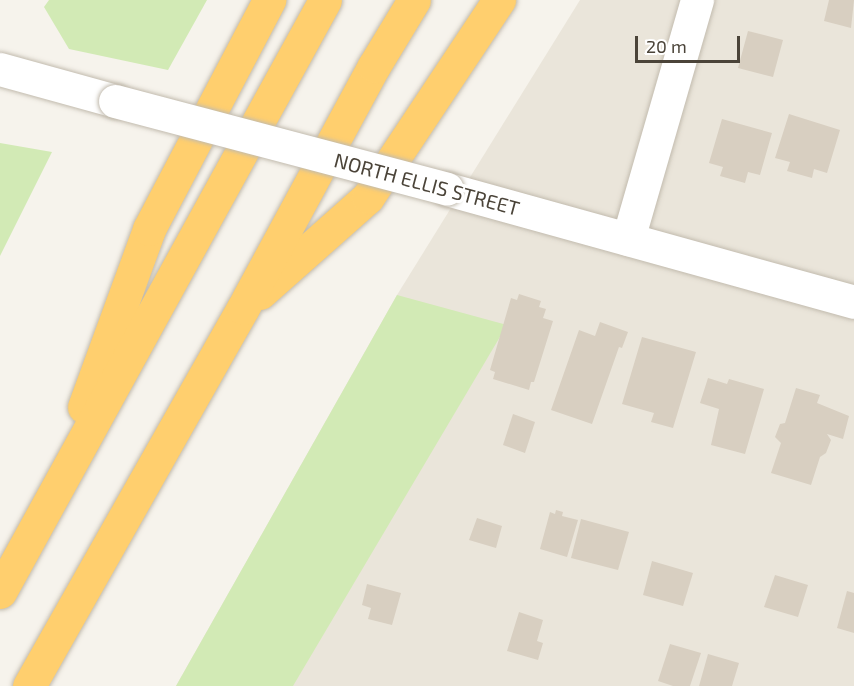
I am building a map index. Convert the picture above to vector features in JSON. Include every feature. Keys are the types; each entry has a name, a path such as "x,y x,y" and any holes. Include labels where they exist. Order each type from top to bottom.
{"highway":[{"path":"47,509 149,229 269,0"},
{"path":"0,592 325,0"},
{"path":"29,686 243,308 374,66 414,0"},
{"path":"243,308 368,197 499,0"}],"street":[{"path":"628,238 697,0"},
{"name":"NORTH ELLIS STREET","path":"0,69 628,238 854,302"}],"shaded area":[{"path":"580,0 854,0 854,686 176,686 397,295"}],"green space":[{"path":"49,0 207,0 168,70 69,49 44,7"},
{"path":"0,143 52,152 0,256"},
{"path":"397,295 507,325 293,686 176,686"}],"building":[{"path":"829,0 854,0 851,28 824,21"},
{"path":"748,31 783,40 773,77 738,68"},
{"path":"789,114 840,130 827,173 814,169 812,178 787,171 790,162 775,158"},
{"path":"722,119 772,133 760,175 748,172 745,183 720,176 723,167 709,163"},
{"path":"519,294 541,301 539,307 546,309 543,318 553,321 534,382 531,382 529,390 493,379 495,372 490,370 511,298 517,300"},
{"path":"600,322 628,332 622,348 619,347 592,424 551,410 579,330 595,336"},
{"path":"642,337 696,352 673,428 651,422 654,413 622,404"},
{"path":"708,378 727,384 729,379 764,389 745,454 711,445 719,409 700,403"},
{"path":"796,388 820,395 817,403 849,416 843,439 827,434 831,440 826,453 820,457 811,485 771,473 781,443 775,437 780,424 785,423"},
{"path":"513,414 535,422 525,453 503,445"},
{"path":"556,510 563,512 562,516 578,520 567,557 540,549 550,512 555,514"},
{"path":"477,518 502,526 496,548 469,540"},
{"path":"581,519 629,532 618,570 571,558"},
{"path":"652,561 693,573 683,606 643,595"},
{"path":"775,575 808,585 798,617 764,607"},
{"path":"367,584 401,593 392,625 368,619 371,608 362,605"},
{"path":"847,591 854,593 854,633 837,628"},
{"path":"519,612 543,620 537,641 543,643 538,660 507,651"},
{"path":"670,644 701,653 690,686 673,686 658,681"},
{"path":"708,654 739,663 732,686 699,686"}]}
